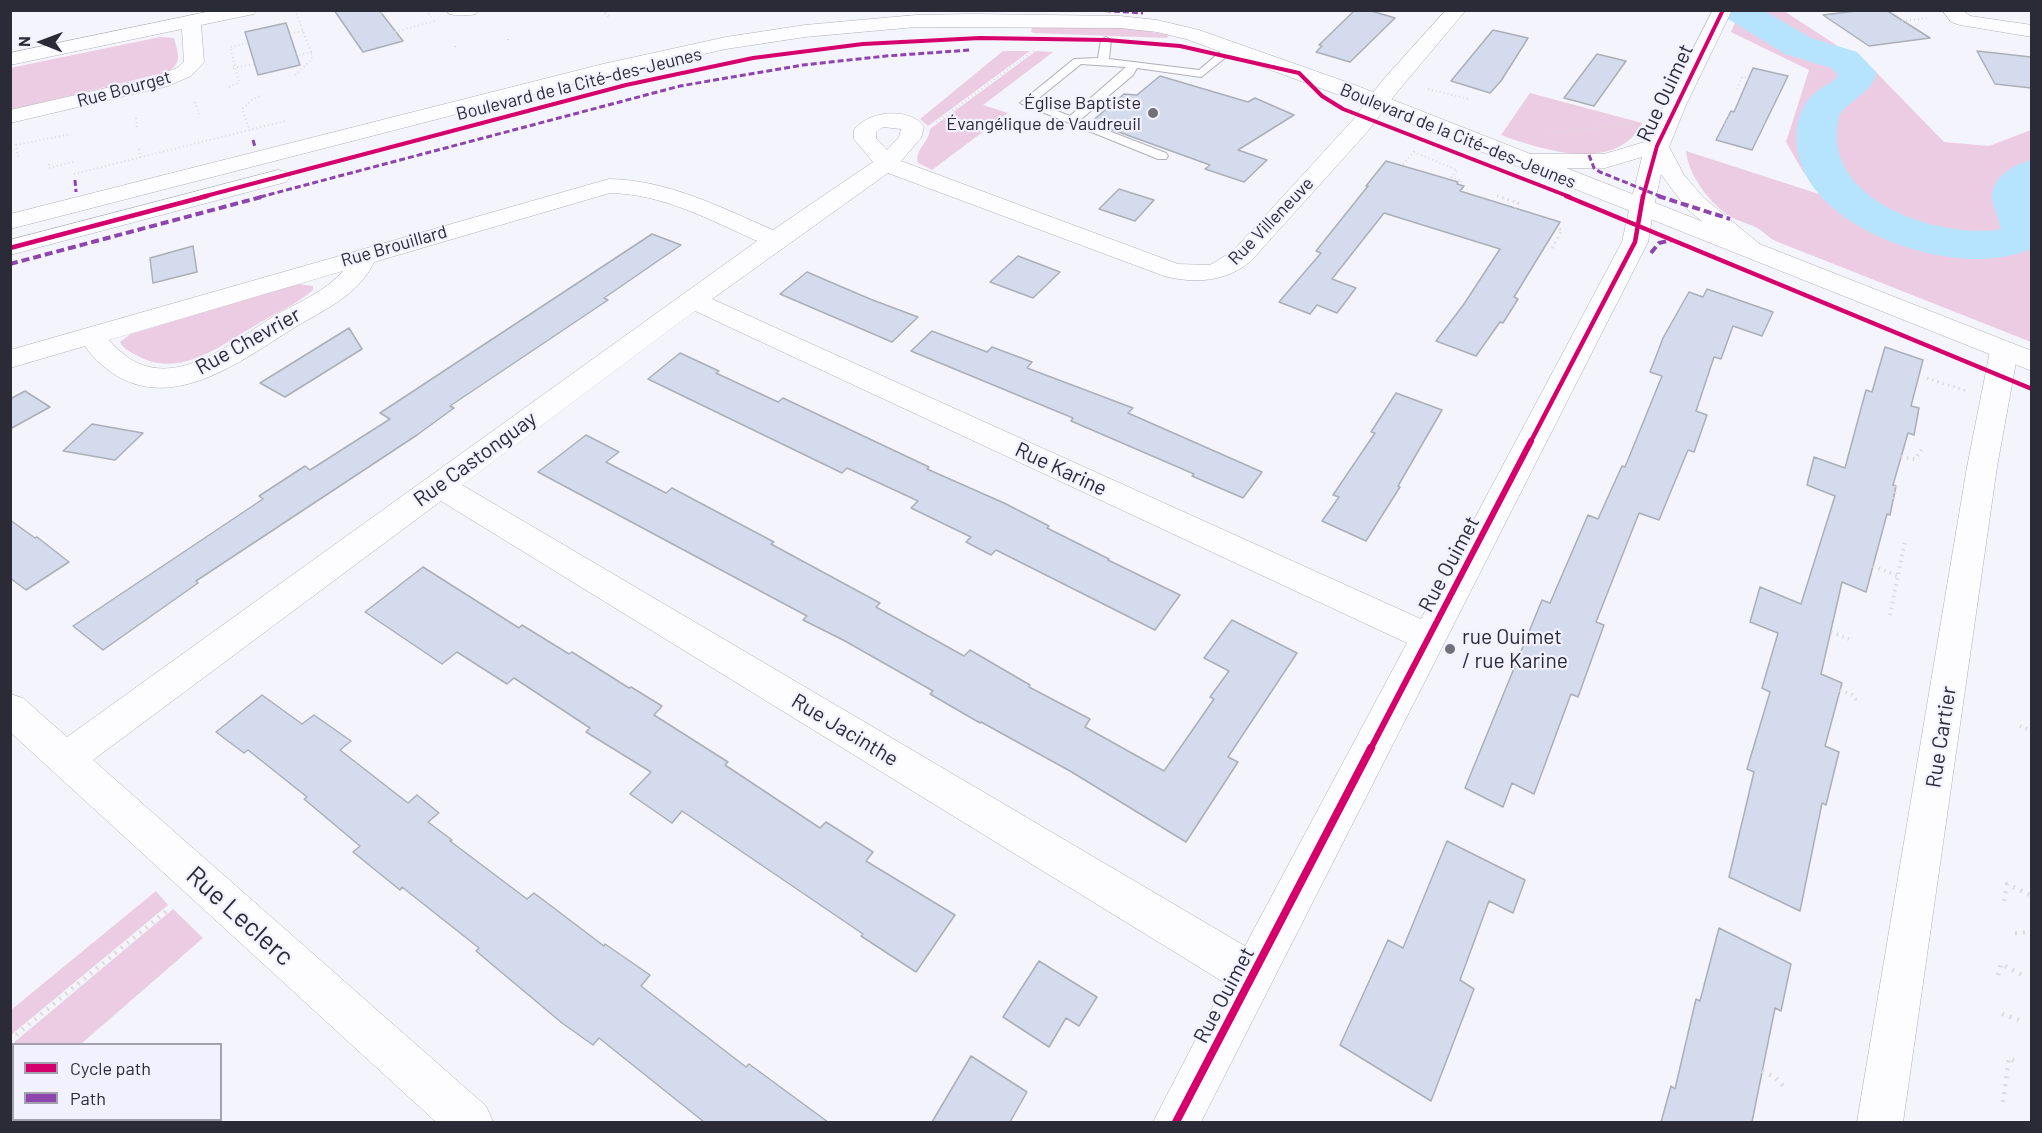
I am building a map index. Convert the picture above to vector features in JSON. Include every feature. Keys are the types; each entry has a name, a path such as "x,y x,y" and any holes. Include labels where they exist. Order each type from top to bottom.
{"street":[{"path":"10,59 247,10"},
{"path":"456,10 469,10"},
{"name":"Rue Villeneuve","path":"887,164 1173,271 1193,274 1213,272 1234,264 1242,256 1379,102 1390,86 1457,10"},
{"path":"1992,10 2023,29"},
{"name":"Rue Ouimet","path":"1176,1122 1635,242 1646,180 1657,146 1721,14"},
{"path":"1942,14 1967,21 2023,29"},
{"name":"Rue Bourget","path":"10,117 161,82 189,69 194,62 191,22"},
{"name":"Boulevard de la Cité-des-Jeunes","path":"10,222 675,53 777,35 862,25 1120,22 1157,26 1211,40 1379,102 2018,357"},
{"name":"Boulevard de la Cité-des-Jeunes","path":"10,248 604,91 705,67 843,46 907,41 1002,23 1106,40 1180,46 1224,54 1299,73"},
{"path":"1526,160 1605,161 1657,146 1674,177 1695,203 1753,251"},
{"name":"Rue Castonguay","path":"66,759 693,300 887,164"},
{"name":"Rue Brouillard","path":"10,359 594,189 621,185 658,191 776,240"},
{"name":"Rue Chevrier","path":"93,334 95,342 103,353 137,375 159,377 188,374 219,361 330,294 355,274 361,262 359,257"},
{"name":"Rue Karine","path":"693,300 1429,638"},
{"name":"Rue Cartier","path":"1880,1122 1982,467 2018,357"},
{"name":"Rue Jacinthe","path":"438,485 1253,975"},
{"name":"Rue Leclerc","path":"10,709 470,1122"}],"lane":[{"path":"1103,60 1106,40"},
{"path":"1162,156 1026,103 1078,61 1103,60 1202,74 1224,54"},
{"path":"1072,121 1129,73 1133,65"}],"path":[{"path":"295,10 312,59 295,75"},
{"path":"381,13 392,10"},
{"path":"395,32 436,21 426,10"},
{"path":"605,13 609,17"},
{"path":"1902,21 1942,14"},
{"path":"290,34 303,31"},
{"path":"229,87 239,82 230,45 248,43"},
{"path":"929,127 1035,50"},
{"path":"297,56 311,52"},
{"path":"235,68 255,64"},
{"path":"1737,89 1742,77 1749,78"},
{"path":"1428,89 1469,99"},
{"path":"253,140 242,109 253,99 262,95"},
{"path":"195,102 199,114"},
{"path":"1724,124 1729,114"},
{"path":"136,118 137,128"},
{"path":"74,174 285,121"},
{"path":"1545,135 1646,122"},
{"path":"208,132 211,140"},
{"path":"18,157 16,145 71,134"},
{"path":"139,149 140,158"},
{"path":"1403,164 1414,152 1456,170 1450,178 1462,181 1460,184"},
{"path":"49,165 49,168 73,162"},
{"path":"1497,196 1518,202 1515,208"},
{"path":"1552,248 1562,230 1558,229"},
{"path":"1928,378 1971,393"},
{"path":"1900,457 1915,459 1924,446"},
{"path":"1893,499 1897,483"},
{"path":"1890,615 1905,541"},
{"path":"1873,566 1898,576"},
{"path":"1831,632 1848,639"},
{"path":"1840,690 1852,695 1858,702"},
{"path":"2020,726 2031,731"},
{"path":"2004,901 2007,884 2031,896"},
{"path":"10,1040 170,908"},
{"path":"2015,933 2031,932"},
{"path":"1998,975 2001,964 2026,977"},
{"path":"2002,1014 2022,1021"},
{"path":"2003,1102 2009,1058 2018,1063"},
{"path":"1762,1071 1775,1077 1783,1086"}],"shaded area":[{"path":"1740,11 1784,11 1873,69 1944,142 1989,146 2031,130 2031,342 1775,241 1756,227 1725,213 1709,198 1691,170 1686,151 1822,195 1802,170 1786,142 1809,70 1731,32"},
{"path":"1032,27 1128,28 1169,35 1167,38 1034,33 1031,32"},
{"path":"160,37 174,38 177,49 177,62 167,72 11,110 10,68"},
{"path":"1003,51 1030,51 928,126 920,119"},
{"path":"1036,51 1053,52 983,105 1008,113 932,170 918,163 918,154 930,129"},
{"path":"1530,93 1642,123 1630,139 1615,148 1597,153 1578,154 1557,151 1501,135"},
{"path":"298,284 313,286 313,290 202,356 170,364 154,362 138,356 120,342 131,334"},
{"path":"156,891 168,905 11,1035 11,1010"},
{"path":"173,909 203,938 82,1043 13,1043"},
{"path":"12,1044 11,1106 11,1045"}],"building":[{"path":"334,10 379,10 403,41 363,52"},
{"path":"1355,10 1368,10 1395,18 1350,62 1316,52 1322,46 1319,45"},
{"path":"1886,10 1930,38 1869,46 1823,15"},
{"path":"286,23 300,65 258,75 245,32"},
{"path":"1493,30 1528,38 1501,81 1490,93 1451,81"},
{"path":"1977,51 2031,57 2031,88 1995,84"},
{"path":"1597,54 1626,61 1594,106 1564,98"},
{"path":"1753,68 1788,76 1752,150 1716,140 1731,111 1734,112"},
{"path":"1160,76 1248,102 1255,98 1294,115 1238,150 1267,160 1244,182 1205,169 1210,165 1091,122 1124,94 1137,95"},
{"path":"1386,161 1458,182 1457,184 1464,186 1460,191 1560,222 1514,297 1518,299 1503,323 1500,322 1476,356 1436,341 1464,304 1500,249 1384,213 1332,279 1356,288 1337,313 1317,305 1310,314 1279,302 1321,253 1316,251"},
{"path":"1119,189 1154,200 1135,221 1099,209"},
{"path":"652,234 681,245 604,298 608,300 450,406 454,408 417,435 196,581 198,583 103,650 73,626 263,499 259,496 305,466 310,470 390,419 380,413"},
{"path":"193,246 197,272 153,283 150,258"},
{"path":"1018,256 1060,272 1033,298 990,282"},
{"path":"807,272 918,317 892,342 780,294"},
{"path":"1707,289 1773,312 1762,336 1733,326 1721,359 1714,357 1696,411 1707,415 1694,452 1688,450 1659,520 1639,513 1596,622 1604,625 1578,697 1571,694 1534,794 1512,783 1503,807 1465,788 1542,600 1550,603 1588,515 1598,519 1622,466 1625,467 1662,376 1650,372 1663,338 1689,292 1703,297"},
{"path":"349,328 362,349 285,397 260,383"},
{"path":"932,331 987,352 992,347 1032,362 1027,368 1133,408 1128,413 1262,472 1243,498 1192,476 1194,474 1071,421 1073,418 911,351"},
{"path":"1885,347 1923,360 1911,406 1919,408 1914,435 1908,433 1893,485 1896,486 1890,515 1887,514 1866,592 1842,582 1821,674 1842,683 1825,746 1839,752 1826,805 1822,803 1800,911 1729,877 1754,772 1747,769 1770,692 1762,688 1778,633 1750,622 1760,587 1801,604 1835,496 1807,485 1814,457 1845,468 1866,390 1872,392"},
{"path":"680,353 778,402 783,398 929,467 927,469 1004,503 1108,560 1180,595 1155,630 996,550 991,555 966,542 971,537 911,508 918,501 847,468 842,473 648,379"},
{"path":"25,391 50,407 10,429 10,399"},
{"path":"1396,393 1442,410 1398,486 1400,487 1366,541 1322,521 1339,497 1333,495 1375,433 1371,432"},
{"path":"92,424 143,433 115,460 63,451"},
{"path":"586,435 619,452 606,462 666,493 672,488 774,542 771,544 880,603 876,607 964,656 970,650 1030,685 1029,687 1090,719 1085,727 1164,771 1214,699 1210,697 1229,671 1204,658 1232,620 1297,653 1228,757 1238,762 1186,842 1070,771 930,694 933,691 803,620 807,616 538,472"},
{"path":"10,520 35,538 37,537 69,562 26,590 10,578"},
{"path":"423,567 519,628 522,625 569,654 572,652 662,706 654,715 728,762 725,765 820,828 826,822 873,852 866,861 955,915 916,972 682,811 672,823 630,794 651,772 586,732 590,728 514,678 507,684 457,652 442,664 365,612"},
{"path":"262,695 302,724 314,715 351,741 340,750 408,803 417,795 439,813 428,822 452,840 450,841 527,899 534,893 604,946 605,944 650,975 641,986 746,1067 749,1064 828,1122 704,1122 599,1038 593,1045 562,1023 476,951 479,948 402,887 400,890 353,852 360,846 304,799 307,797 248,750 244,753 216,732"},
{"path":"1447,841 1525,880 1513,913 1489,901 1460,980 1474,989 1431,1101 1340,1045 1388,940 1403,948"},
{"path":"1719,928 1791,964 1781,1011 1775,1008 1752,1122 1661,1122 1671,1086 1675,1089 1696,999 1700,1001"},
{"path":"1039,961 1097,997 1079,1026 1066,1018 1049,1047 1003,1017"},
{"path":"971,1056 1027,1092 1010,1122 932,1122"}],"waterway":[{"path":"1737,10 1798,46 1844,60 1858,73 1855,81 1828,102 1822,110 1818,122 1818,146 1825,169 1833,183 1859,208 1879,220 1903,231 1956,244 1981,246 2004,243 2023,236 2024,229 2014,196 2020,182 2032,173"}],"marked path":[{"path":"1096,10 1143,13"},
{"path":"10,264 680,86 803,65 970,50"},
{"path":"253,140 255,147"},
{"path":"1589,155 1594,168 1600,172 1678,204 1730,219"},
{"path":"75,180 76,192"},
{"path":"1651,253 1659,243 1672,240"}],"cycle path":[{"path":"1176,1122 1635,242 1646,180 1657,146 1723,10"},
{"path":"10,248 626,85 753,58 863,44 980,38 1106,40 1180,46 1299,73 1322,96 1343,109 1610,213 2032,389"}],"place":[{"name":"Église Baptiste Évangélique de Vaudreuil","path":"1153,113"},
{"name":"rue Ouimet / rue Karine","path":"1450,649"}]}
